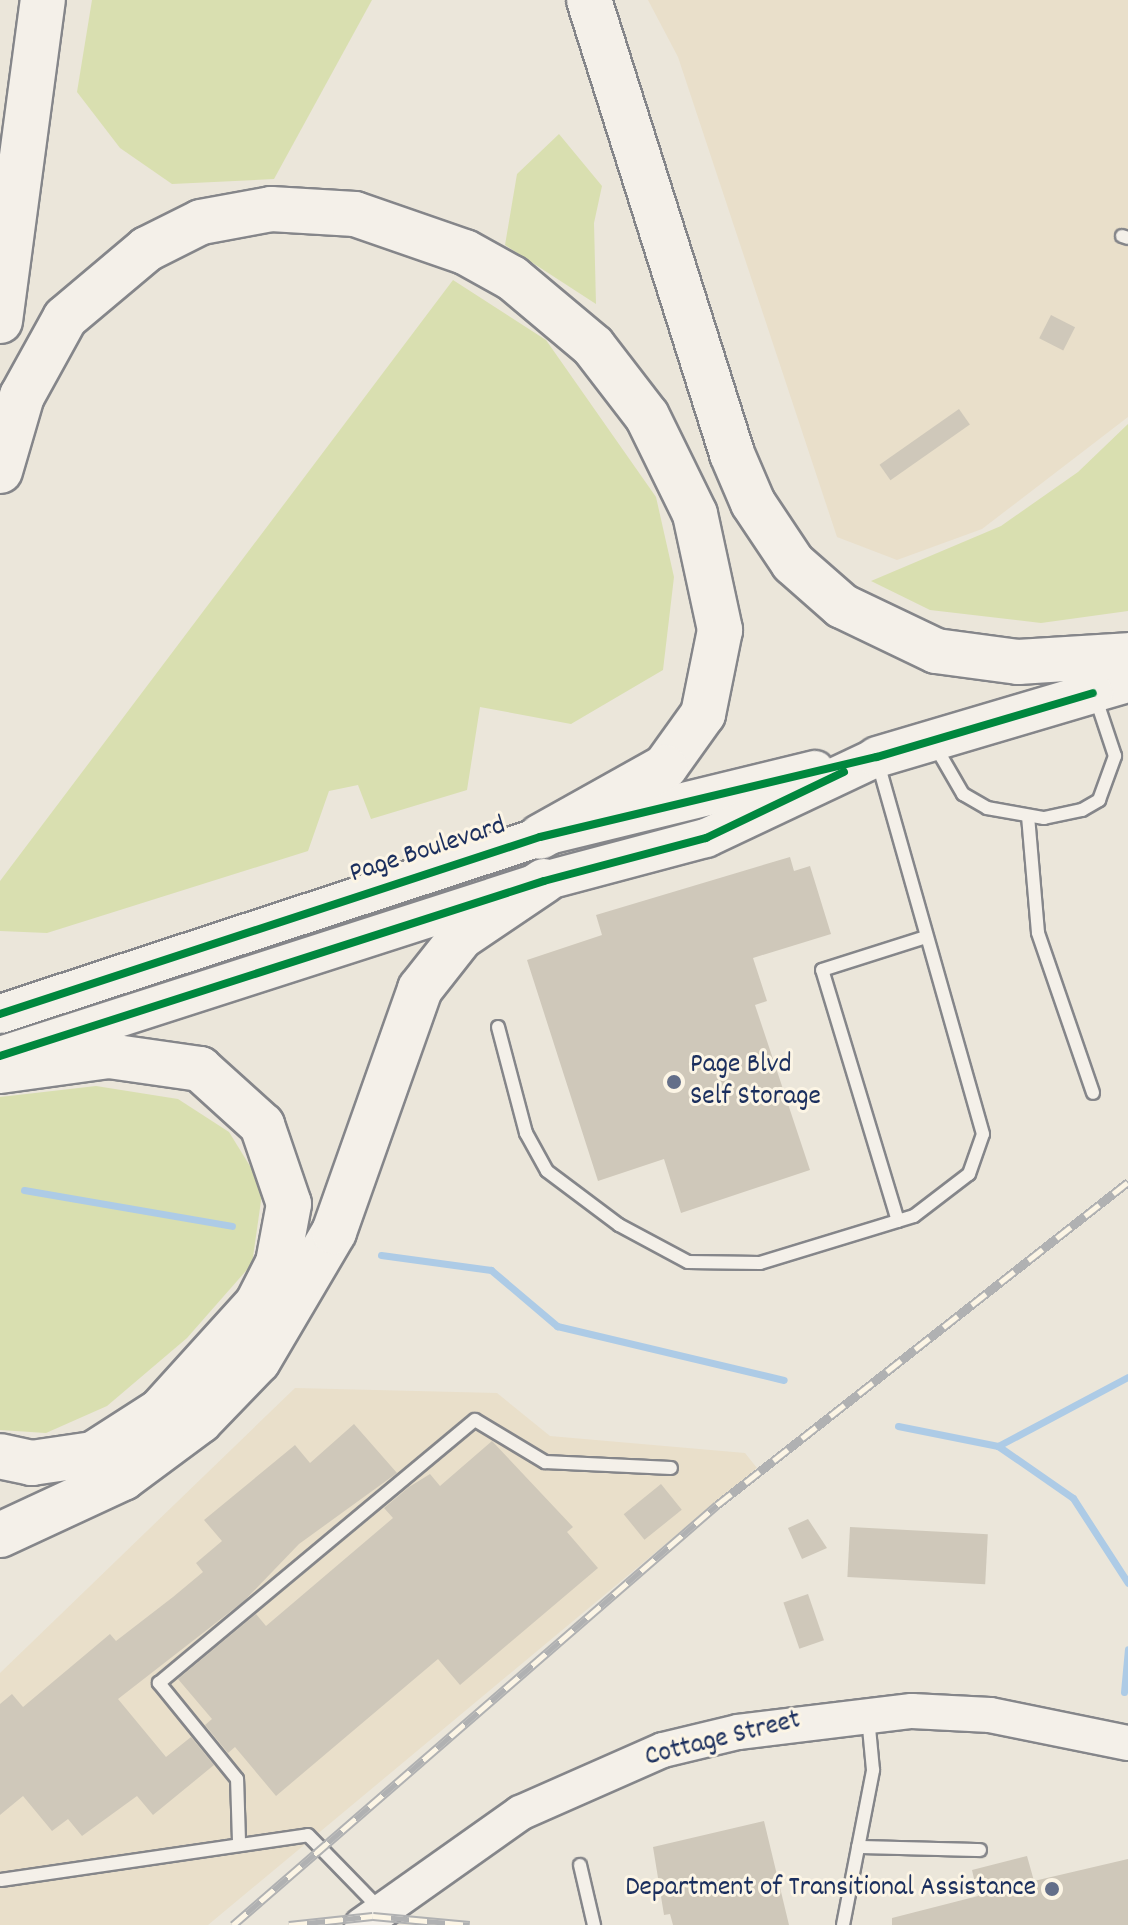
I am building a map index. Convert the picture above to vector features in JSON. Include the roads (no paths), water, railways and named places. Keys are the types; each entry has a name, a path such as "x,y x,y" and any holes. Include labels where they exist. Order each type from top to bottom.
{"highway":[{"path":"0,321 43,0"},
{"path":"589,0 732,454 753,503 793,563 851,612 936,651 1018,662 1128,655"},
{"path":"0,471 22,396 65,318 140,253 201,222 271,209 355,214 465,252 512,278 593,346 647,416 695,514 720,630 703,714 665,767 540,837"},
{"name":"Page Boulevard","path":"877,757 1111,688"},
{"path":"0,1535 123,1478 200,1421 258,1361 334,1232 420,989 461,937 544,881"},
{"path":"0,1071 109,1056 200,1069 262,1125 289,1204 278,1263 257,1304 160,1411 93,1454 32,1463 0,1456"}],"main road":[{"name":"Page Boulevard","path":"0,1014 540,837 877,757"},
{"name":"Page Boulevard","path":"0,1056 544,881 706,838 877,757"},
{"name":"Cottage Street","path":"371,1917 464,1848 587,1779 738,1732 868,1714 990,1715 1128,1743"}],"lane":[{"path":"933,741 963,794 1028,816 1082,810 1099,800 1115,756 1111,688"},
{"path":"498,1027 526,1133 547,1171 619,1225 688,1262 760,1263 898,1221 969,1174 983,1134 877,757"},
{"path":"1028,816 1038,933 1093,1093"},
{"path":"898,1221 822,970 926,937"},
{"path":"239,1841 237,1779 159,1683 475,1420 545,1462 671,1468"},
{"path":"843,1925 873,1770 868,1714"},
{"path":"1,1880 239,1841 308,1835 371,1917"},
{"path":"858,1847 980,1850"},
{"path":"580,1865 594,1925"}],"waterway":[{"path":"24,1190 232,1226"},
{"path":"381,1255 491,1270 557,1326 784,1380"},
{"path":"998,1446 1128,1377"},
{"path":"898,1426 998,1446 1073,1498 1128,1583"},
{"path":"1124,1692 1128,1649"}],"railway":[{"path":"233,1925 717,1505 1128,1182"},
{"path":"289,1925 373,1916 470,1925"}],"place":[{"name":"Page Blvd Self Storage","path":"674,1082"},
{"name":"Department of Transitional Assistance","path":"1052,1889"}]}
